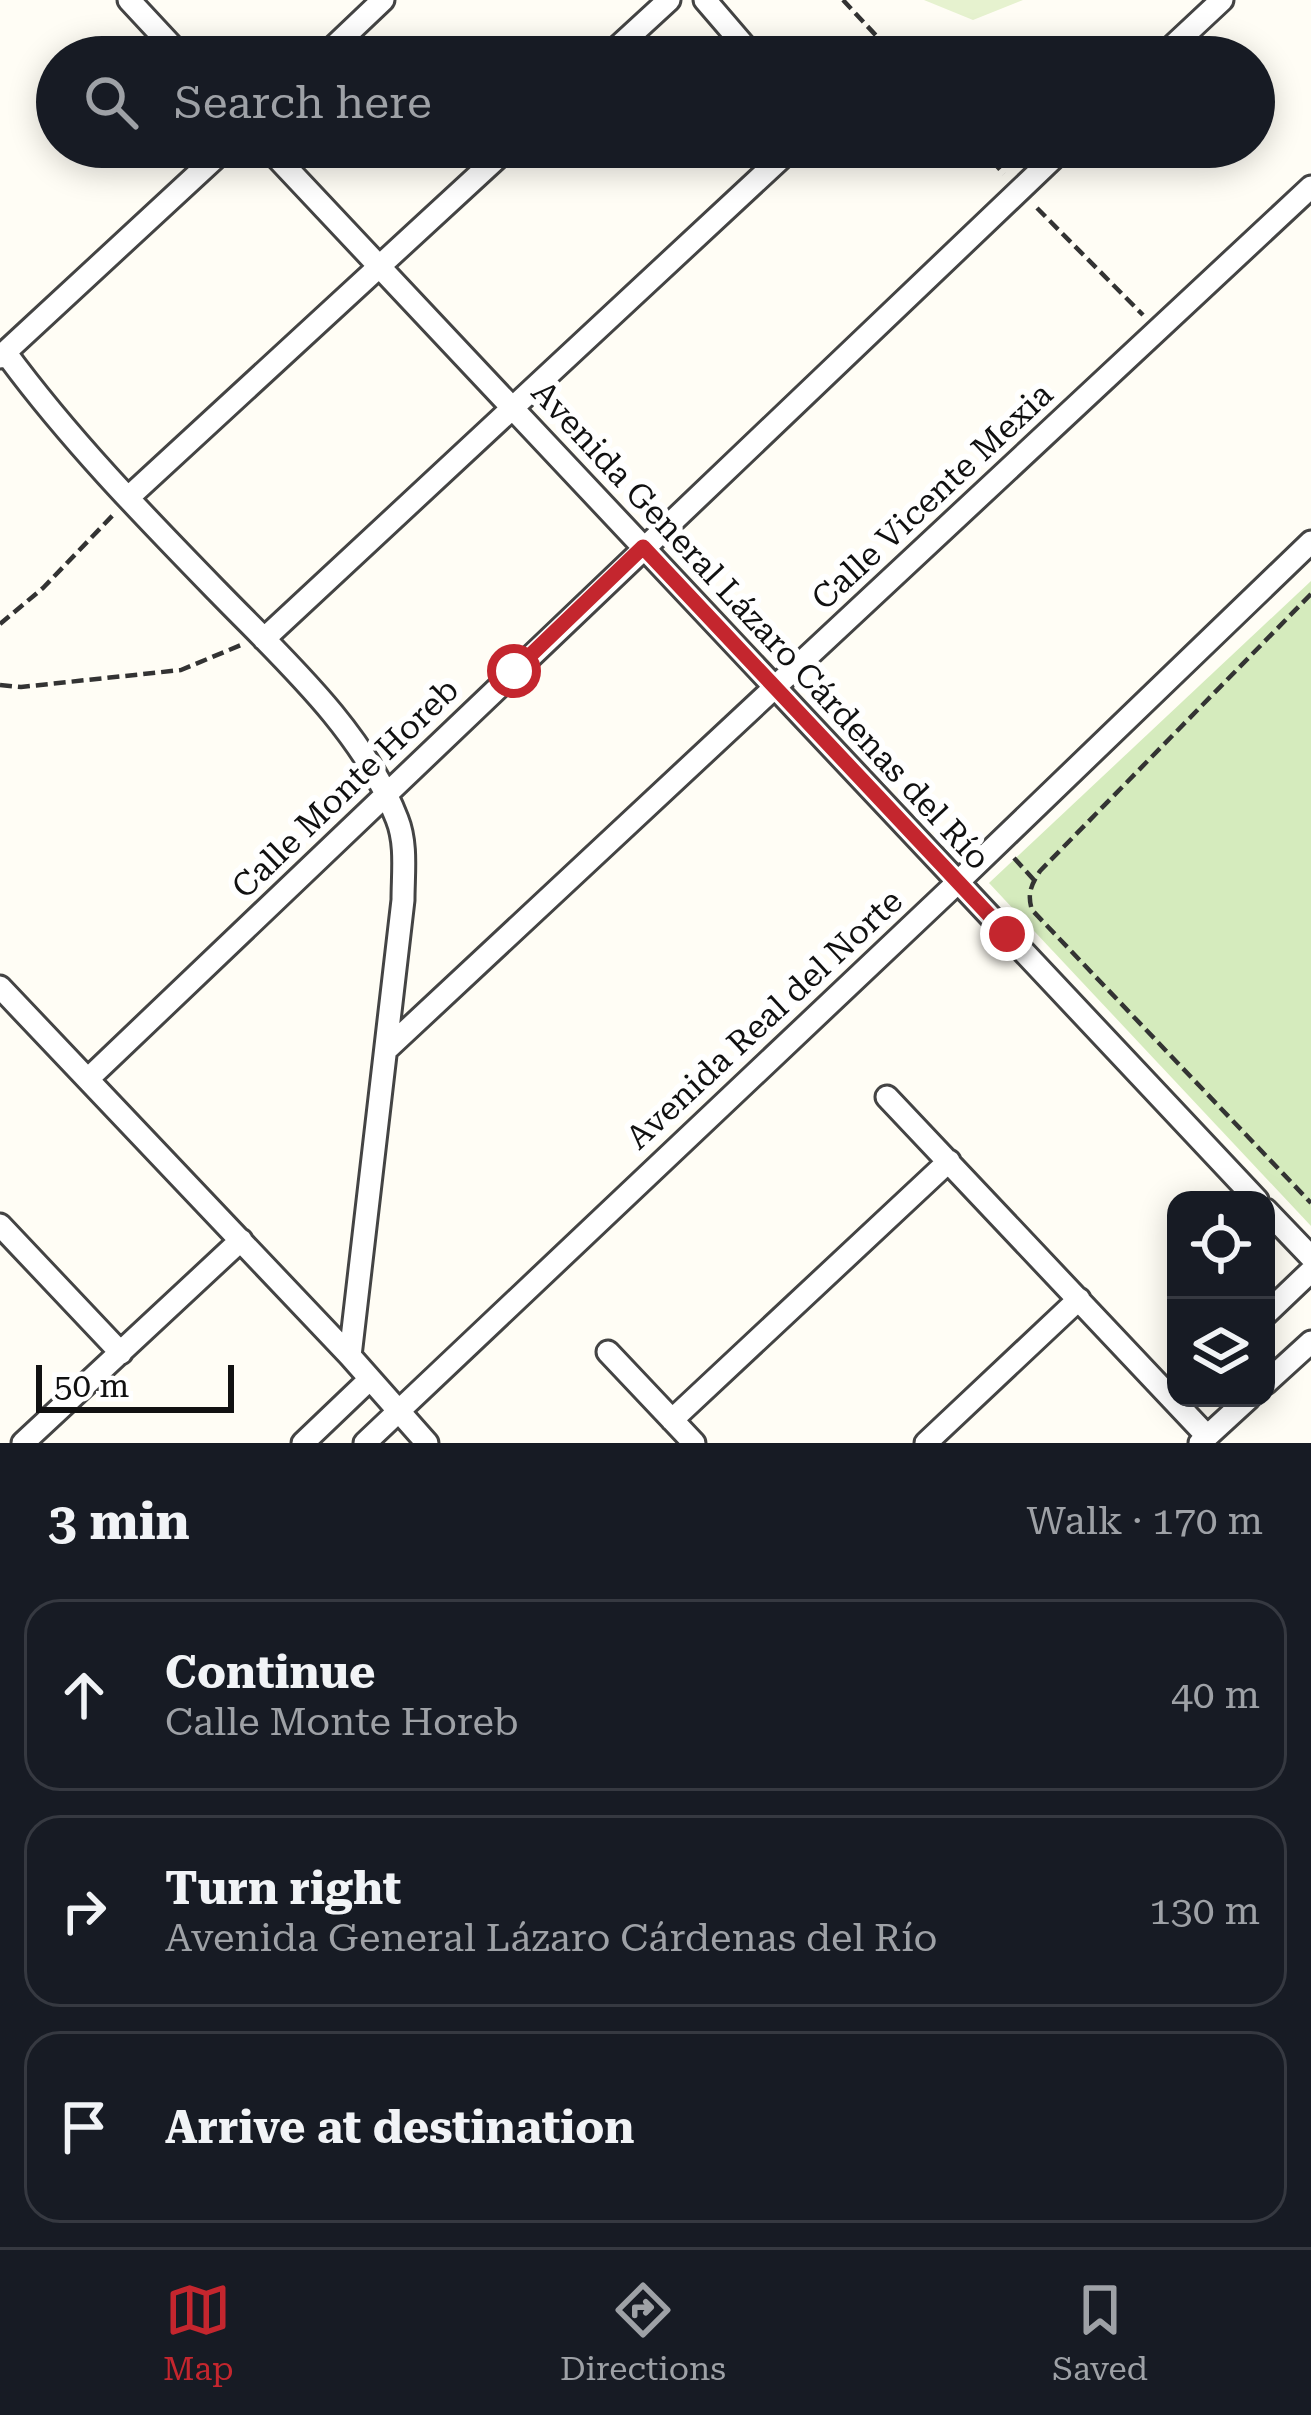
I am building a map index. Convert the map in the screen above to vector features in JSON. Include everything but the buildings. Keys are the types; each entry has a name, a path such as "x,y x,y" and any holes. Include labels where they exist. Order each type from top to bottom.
{"street":[{"path":"129,0 162,36"},
{"path":"345,36 383,0"},
{"path":"630,36 669,0"},
{"path":"705,0 736,36"},
{"path":"1183,36 1222,0"},
{"path":"204,168 3,355 53,417 264,639 351,740 399,824 404,856 388,1049 350,1356"},
{"name":"Avenida General Lázaro Cárdenas del Río","path":"287,168 1249,1191"},
{"path":"130,496 486,168"},
{"path":"264,639 770,168"},
{"name":"Calle Monte Horeb","path":"88,1079 1042,168"},
{"name":"Calle Vicente Mexia","path":"388,1049 1311,187"},
{"name":"Avenida Real del Norte","path":"364,1443 1311,542"},
{"path":"0,987 427,1443"},
{"path":"886,1097 1167,1391"},
{"path":"672,1420 949,1161"},
{"path":"1275,1220 1311,1258"},
{"path":"0,1225 121,1353"},
{"path":"23,1443 241,1240"},
{"path":"1275,1305 1311,1271"},
{"path":"926,1443 1079,1299"},
{"path":"1275,1375 1311,1342"},
{"path":"608,1352 694,1443"},
{"path":"303,1443 370,1379"},
{"path":"1181,1407 1204,1440 1240,1407"}],"path":[{"path":"843,0 875,36"},
{"path":"1000,168 1157,330"},
{"path":"0,624 44,587 130,496"},
{"path":"1311,594 1040,871 1030,888 1029,902 1311,1203"},
{"path":"0,685 21,687 181,670 264,639"}],"green space":[{"path":"924,0 1023,0 973,20"},
{"path":"1311,581 1311,1226 989,883"}],"route":[{"path":"514,671 643,547 1007,934"}]}
